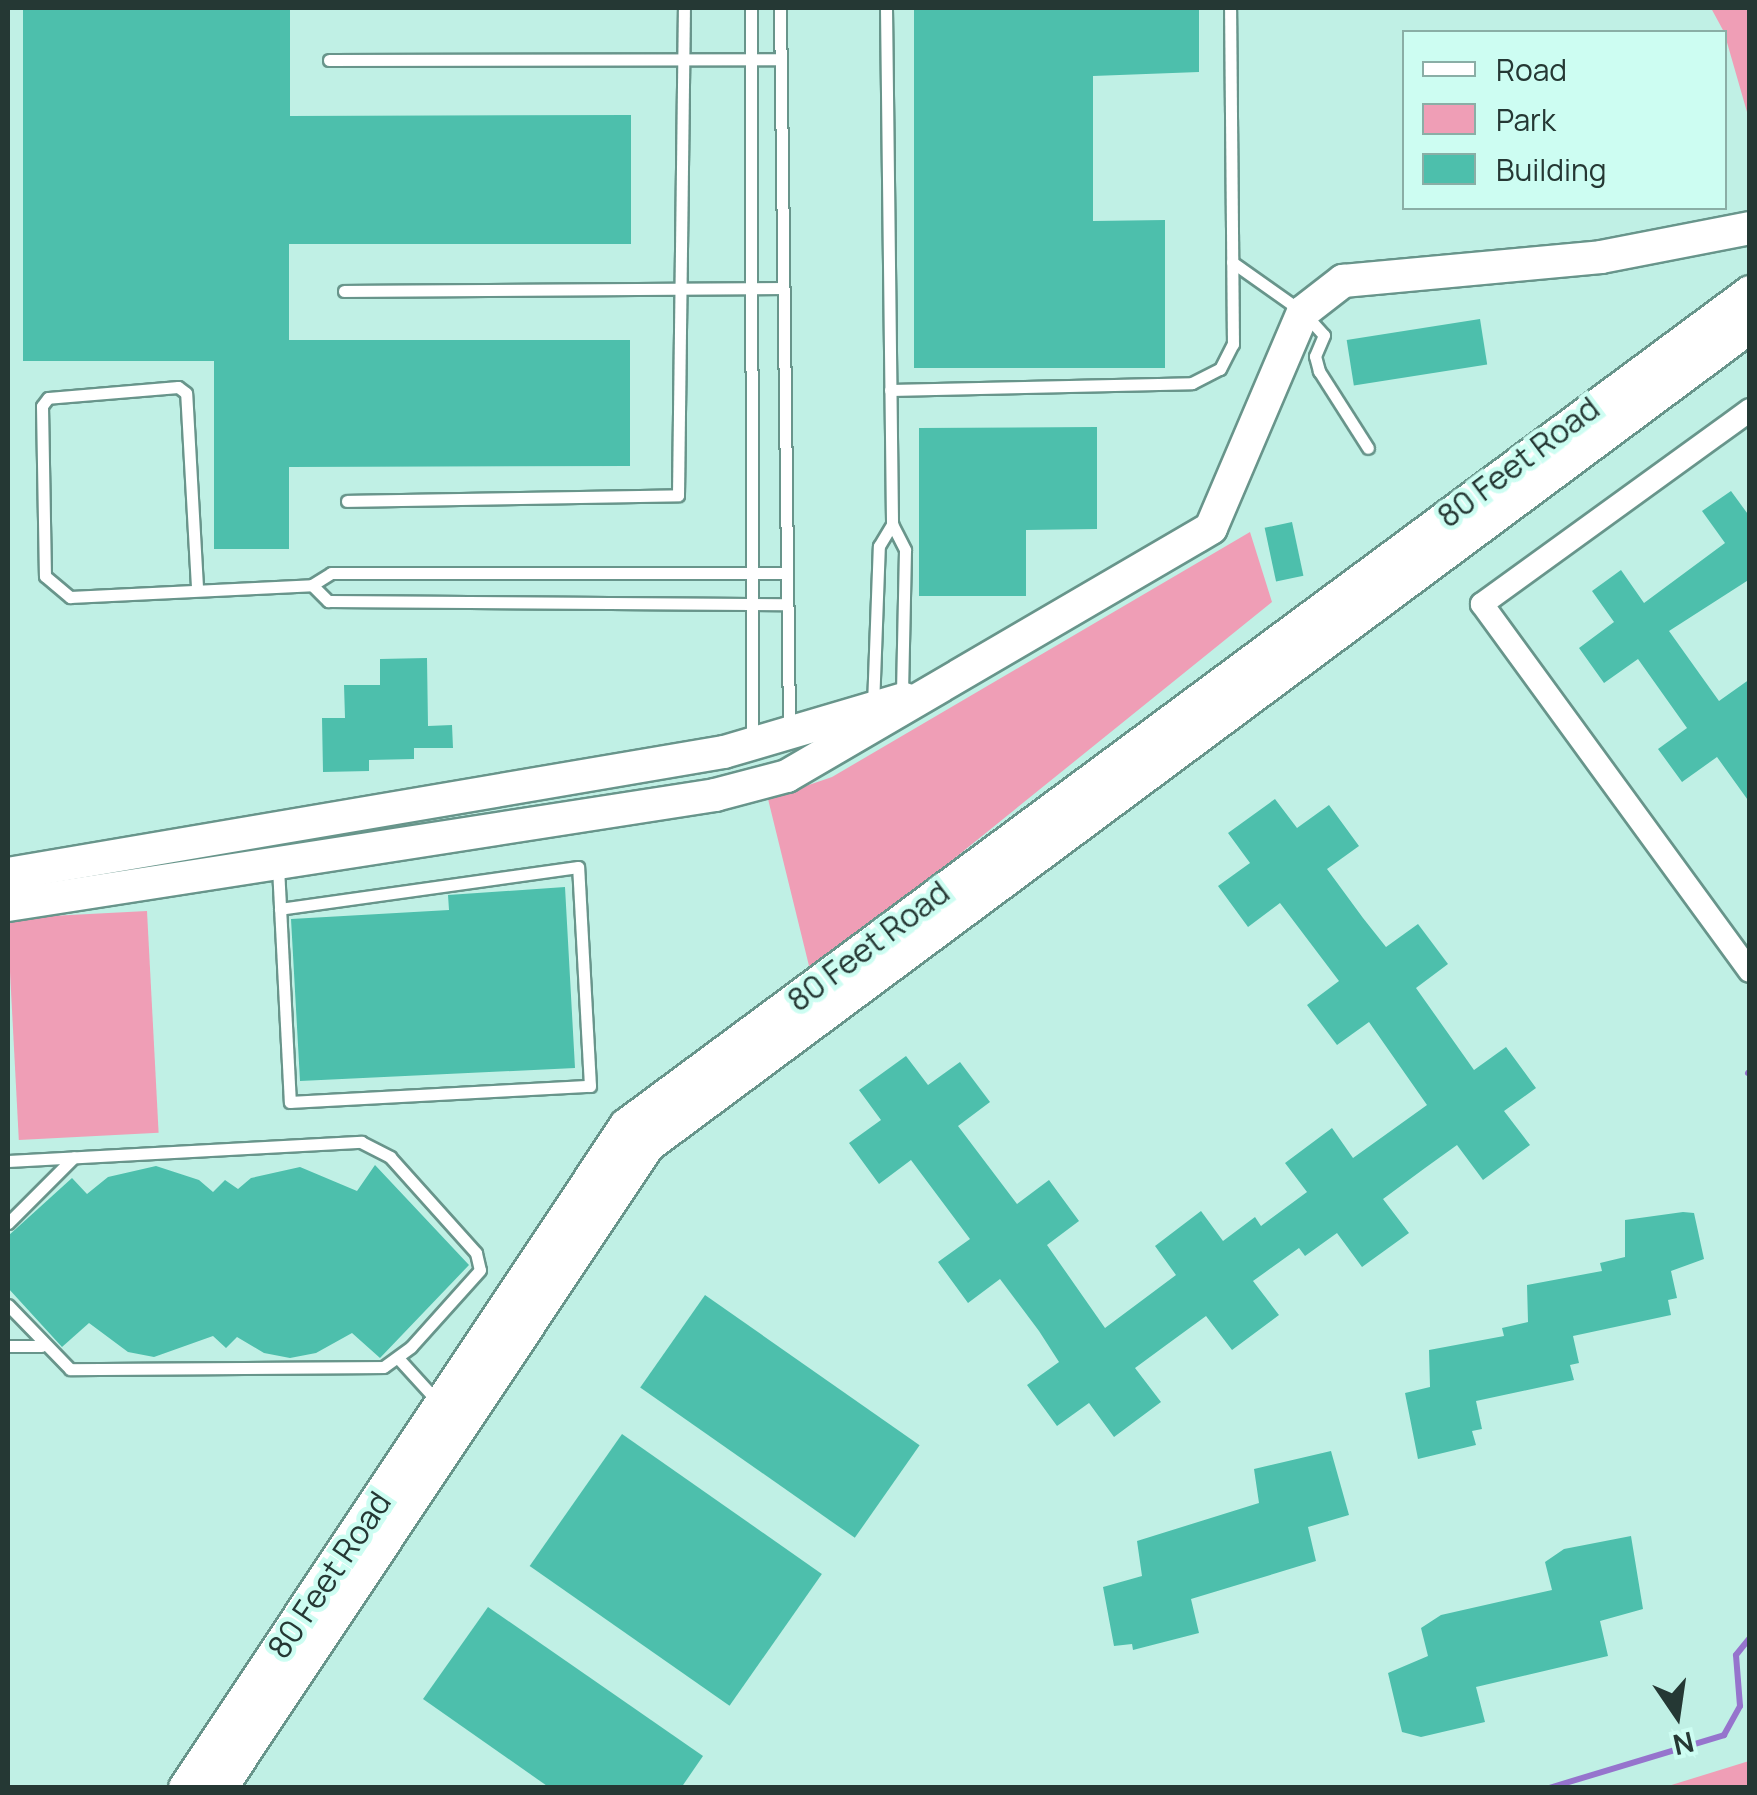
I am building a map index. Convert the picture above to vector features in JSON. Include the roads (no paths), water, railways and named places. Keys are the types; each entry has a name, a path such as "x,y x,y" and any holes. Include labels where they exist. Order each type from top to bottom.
{"street":[{"path":"8,905 715,796 787,776 897,702 1210,528 1303,312 1342,281 1601,257 1750,228"},
{"name":"80 Feet Road","path":"185,1788 626,1126 1750,292"},
{"name":"80 Feet Road","path":"221,1788 648,1146 1750,327"},
{"path":"1750,410 1482,604 1750,971"},
{"path":"8,874 752,743 897,702"}],"lane":[{"path":"347,501 678,496 684,291 684,8"},
{"path":"751,8 752,743"},
{"path":"780,8 789,735"},
{"path":"886,8 892,524 905,550 897,702"},
{"path":"890,390 1206,378 1220,369 1233,344 1230,8"},
{"path":"329,60 780,59"},
{"path":"1232,262 1303,312 1324,335 1314,356 1319,371 1368,448"},
{"path":"344,291 781,288"},
{"path":"197,587 186,393 178,388 48,398 42,406 45,576 58,592 312,584 331,573 784,573"},
{"path":"892,524 878,546 897,702"},
{"path":"312,584 328,601 786,604"},
{"path":"278,863 280,909 290,1102 590,1086 578,867 280,909"},
{"path":"8,1161 361,1142 379,1148 480,1262 475,1282 398,1358 383,1366 70,1369 41,1346 8,1305"},
{"path":"8,1223 74,1157"},
{"path":"8,1346 41,1346"},
{"path":"398,1358 442,1407"}],"waterway":[{"path":"1549,1788 1724,1735 1740,1706 1736,1655 1750,1638"}]}
